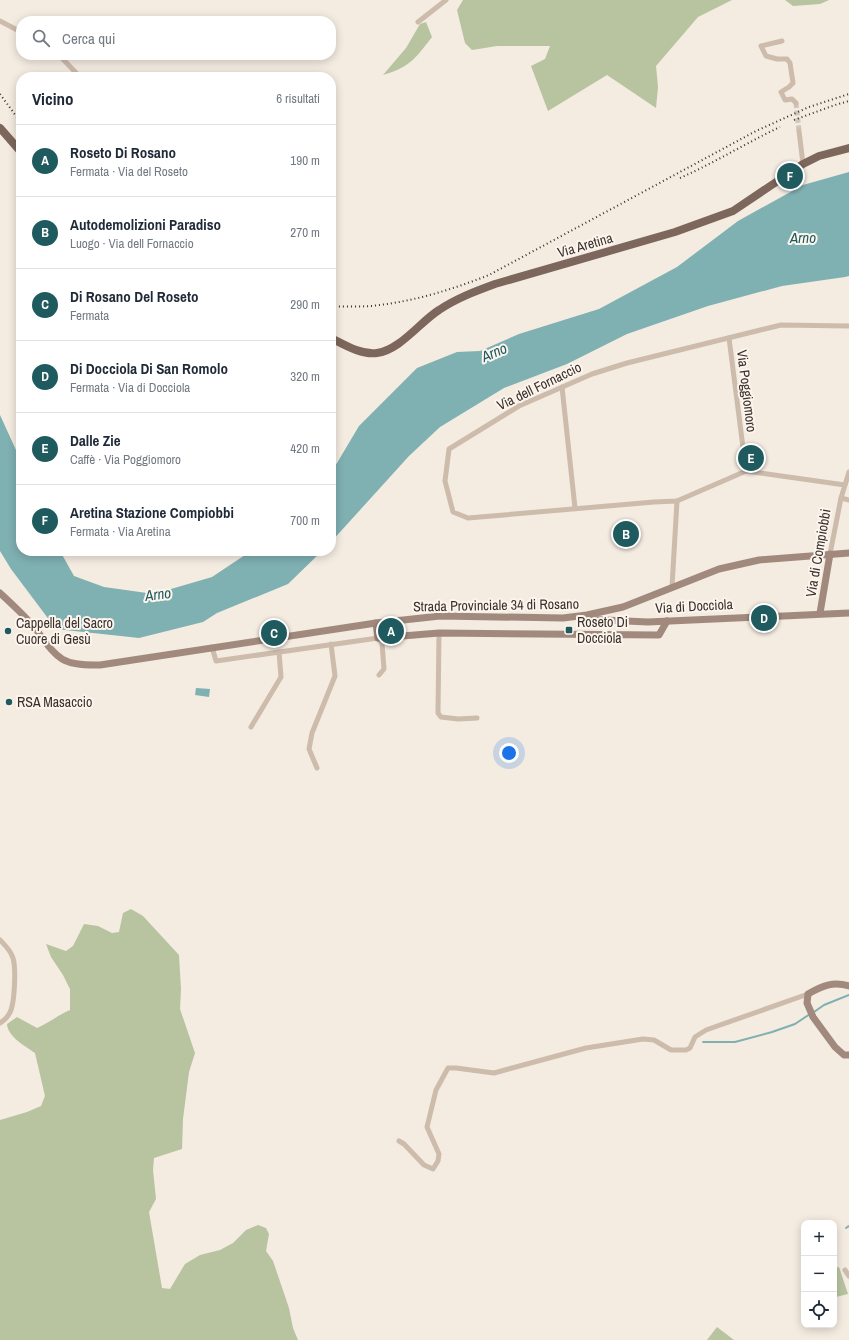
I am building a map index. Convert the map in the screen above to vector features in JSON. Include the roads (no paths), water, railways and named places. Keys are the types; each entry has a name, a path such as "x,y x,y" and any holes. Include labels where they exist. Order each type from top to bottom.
{"main road":[{"path":"0,128 16,146"},
{"name":"Via Aretina","path":"336,340 364,352 383,352 392,347 437,311 469,294 495,284 675,232 733,211 803,164 819,156 849,148"},
{"name":"Strada Provinciale 34 di Rosano","path":"0,593 34,628 52,652 63,660 85,665 100,665 376,623 440,616 563,618 587,615 623,607 719,569 759,560 849,553"},
{"name":"Via di Compiobbi","path":"820,613 830,554"},
{"name":"Via di Docciola","path":"563,618 602,621 667,621 820,613 849,613"},
{"path":"376,623 378,638 439,633 658,635 667,621"},
{"path":"849,986 840,983 822,986 808,994 807,1003 813,1017 835,1047 844,1055 849,1055"}],"street":[{"path":"418,22 446,0"},
{"path":"0,21 16,29"},
{"path":"782,42 761,46 766,56 777,59 787,59 790,63 793,83 781,92 785,100 792,99 796,103"},
{"path":"64,60 75,72"},
{"path":"799,131 803,164"},
{"name":"Via dell Fornaccio","path":"677,501 575,508 468,518 453,512 445,481 449,449 519,406 592,374 627,363 781,325 849,326"},
{"name":"Via Poggiomoro","path":"728,338 746,471"},
{"path":"562,387 575,508"},
{"path":"672,587 677,501 746,471 845,485"},
{"name":"Via di Compiobbi","path":"830,554 841,498 849,472"},
{"name":"Via di Compiobbi","path":"841,498 849,500"},
{"path":"439,633 438,713 441,717 477,718"},
{"path":"212,647 216,661 378,638 382,643 384,669 379,675"},
{"path":"317,768 309,749 312,733 335,676 331,644"},
{"path":"251,727 281,677 279,652"},
{"path":"0,940 6,946 13,958 15,976 13,1002 10,1014 0,1023"},
{"path":"399,1141 404,1144 424,1165 433,1169 438,1161 439,1154 427,1127 436,1090 448,1068 494,1073 586,1048 643,1040 654,1040 671,1050 686,1050 690,1048 695,1037 706,1030 808,994"},
{"path":"845,1270 849,1276"}],"water":[{"name":"Arno","path":"849,172 849,276 782,286 708,306 627,334 567,364 504,388 440,427 409,456 336,536 336,464 359,426 417,368 457,352 480,351 519,334 599,309 677,267 738,221 803,185"},
{"name":"Arno","path":"0,415 16,450 16,556 63,556 74,576 104,587 154,594 212,577 244,556 317,556 288,584 217,613 203,622 139,638 56,629 11,569 0,551"},
{"path":"196,688 210,689 209,697 195,695"}],"waterway":[{"path":"814,1012 824,1005 849,995"},
{"path":"703,1042 735,1042 795,1024 810,1014"}],"tunnel":[{"path":"796,103 799,131"}],"railway":[{"path":"0,94 16,116"},
{"path":"336,307 371,306 401,302 460,286 489,275 756,131 809,107 849,94"},
{"path":"794,120 849,101"},
{"path":"680,178 780,127"}],"place":[{"name":"Aretina Stazione Compiobbi","path":"790,176"},
{"name":"Dalle Zie","path":"751,458"},
{"name":"Autodemolizioni Paradiso","path":"626,534"},
{"name":"Di Docciola Di San Romolo","path":"764,618"},
{"name":"Roseto Di Docciola","path":"569,630"},
{"name":"Cappella del Sacro Cuore di Gesù","path":"8,631"},
{"name":"Roseto Di Rosano","path":"391,631"},
{"name":"Di Rosano Del Roseto","path":"274,633"},
{"name":"RSA Masaccio","path":"9,702"}]}
